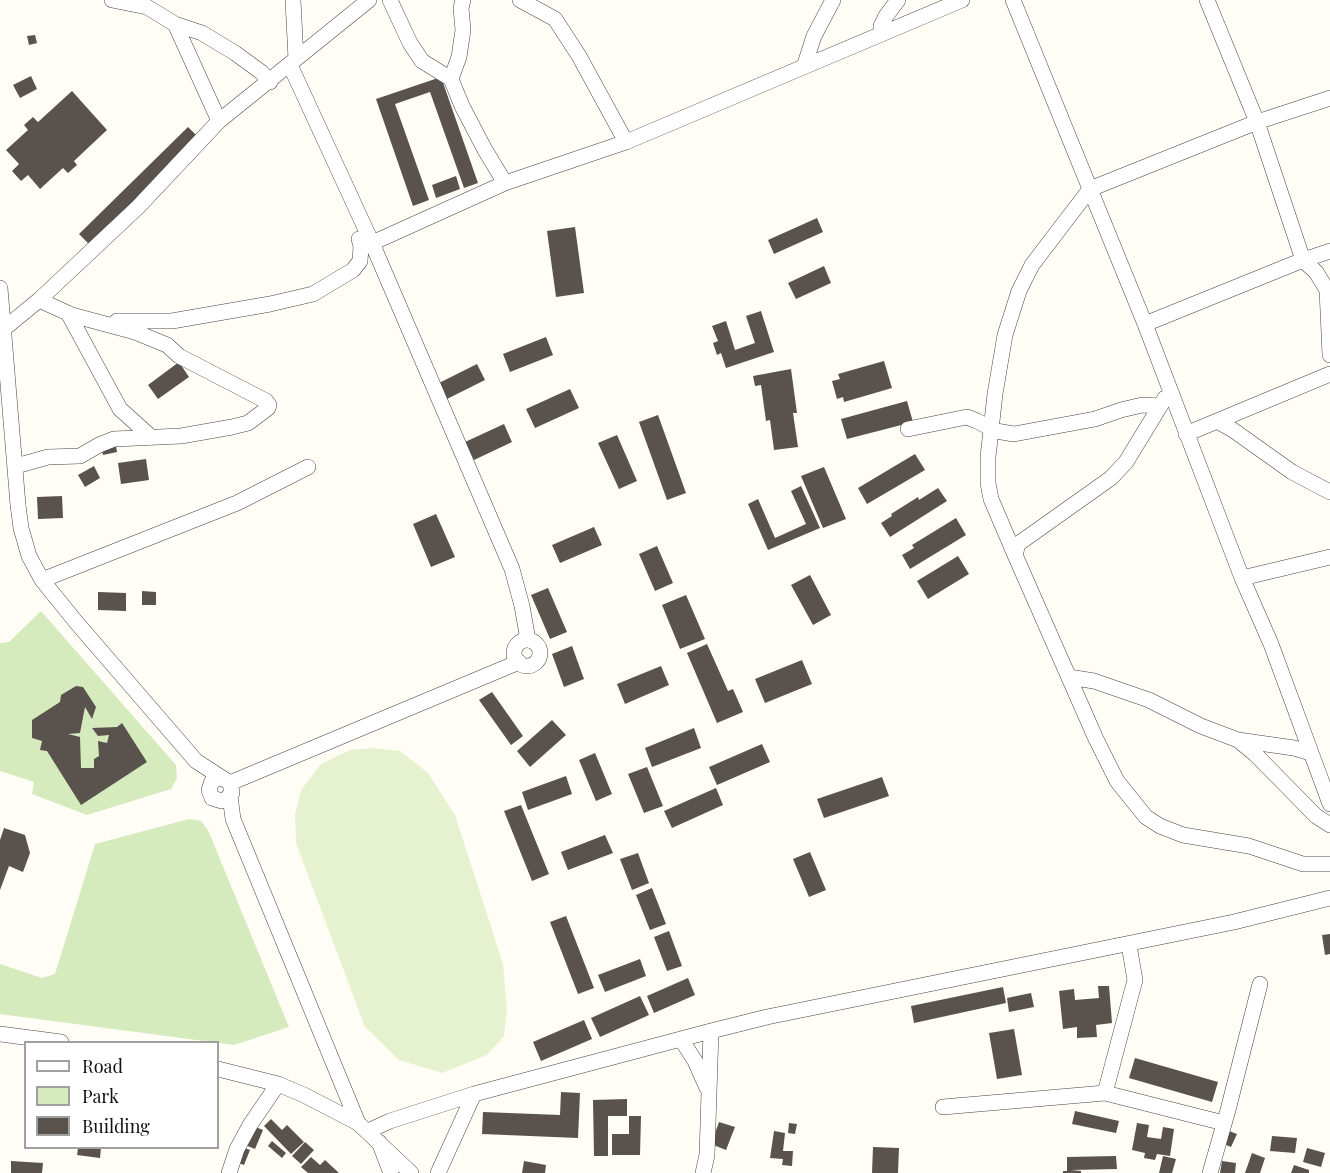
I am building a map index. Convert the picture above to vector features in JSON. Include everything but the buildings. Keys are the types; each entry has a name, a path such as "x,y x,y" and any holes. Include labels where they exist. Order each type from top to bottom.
{"street":[{"path":"112,0 147,7 175,24 201,33 261,72 270,82"},
{"path":"221,789 519,662 529,666 538,660 540,650 528,640 512,569 293,62 293,0"},
{"path":"2,330 39,300 138,207 219,121 369,0"},
{"path":"390,0 410,43 422,62 451,79 480,141 505,183"},
{"path":"451,79 459,57 464,0"},
{"path":"520,0 555,19 579,56 626,142"},
{"path":"804,67 814,36 833,0"},
{"path":"881,34 881,26 898,0"},
{"path":"91,319 125,322 172,321 313,294 353,270 360,261 361,246 358,238 372,243 505,183 626,142 962,0"},
{"path":"1013,0 1145,324 1242,578 1271,644 1330,804"},
{"path":"1207,0 1257,122 1303,260 1316,272 1327,290 1330,355"},
{"path":"175,24 219,121"},
{"path":"1330,98 1257,122 1090,189 1032,265 1019,291 1005,335 991,428 988,483 991,498 1015,555 1117,781 1146,817 1160,826 1184,835 1249,846 1303,864 1330,864"},
{"path":"1145,324 1330,251"},
{"path":"0,288 21,528 29,556 42,580 221,789 368,1131 391,1173"},
{"path":"16,466 48,457 80,456 114,439 181,436 248,423 269,405 266,401 179,356 167,345 135,332 68,314 39,300"},
{"path":"68,314 120,409 150,436"},
{"path":"1186,434 1330,374"},
{"path":"1015,555 1018,544 1111,478 1126,462 1170,390"},
{"path":"908,429 967,417 996,432 1014,435 1095,419 1142,405 1160,406"},
{"path":"1217,422 1233,430 1292,472 1330,492"},
{"path":"42,580 237,503 308,467"},
{"path":"1242,578 1330,557"},
{"path":"1069,677 1094,681 1149,700 1201,726 1238,740 1294,748 1311,753"},
{"path":"1238,740 1255,754 1316,816 1330,825"},
{"path":"368,1131 390,1121 474,1094 711,1030 1128,945 1330,898"},
{"path":"1105,1093 1136,980 1128,945"},
{"path":"1210,1173 1260,984"},
{"path":"703,1173 707,1155 711,1030"},
{"path":"0,1034 53,1041"},
{"path":"681,1039 695,1062 709,1094"},
{"path":"219,1069 278,1084 304,1095 368,1131 411,1173"},
{"path":"229,1173 237,1149 250,1125 278,1084"},
{"path":"943,1107 1105,1093 1224,1123"},
{"path":"438,1173 474,1094"}],"green space":[{"path":"41,611 176,765 177,778 171,789 87,815 32,794 34,782 0,771 0,643 9,642"},
{"path":"373,748 400,751 428,773 455,815 503,964 507,1009 504,1036 487,1055 442,1073 399,1060 365,1027 296,843 295,814 301,790 321,764 350,750"},
{"path":"189,819 201,821 208,830 289,1027 234,1045 219,1043 219,1041 204,1041 0,1014 0,964 42,978 55,974 95,844"}]}
